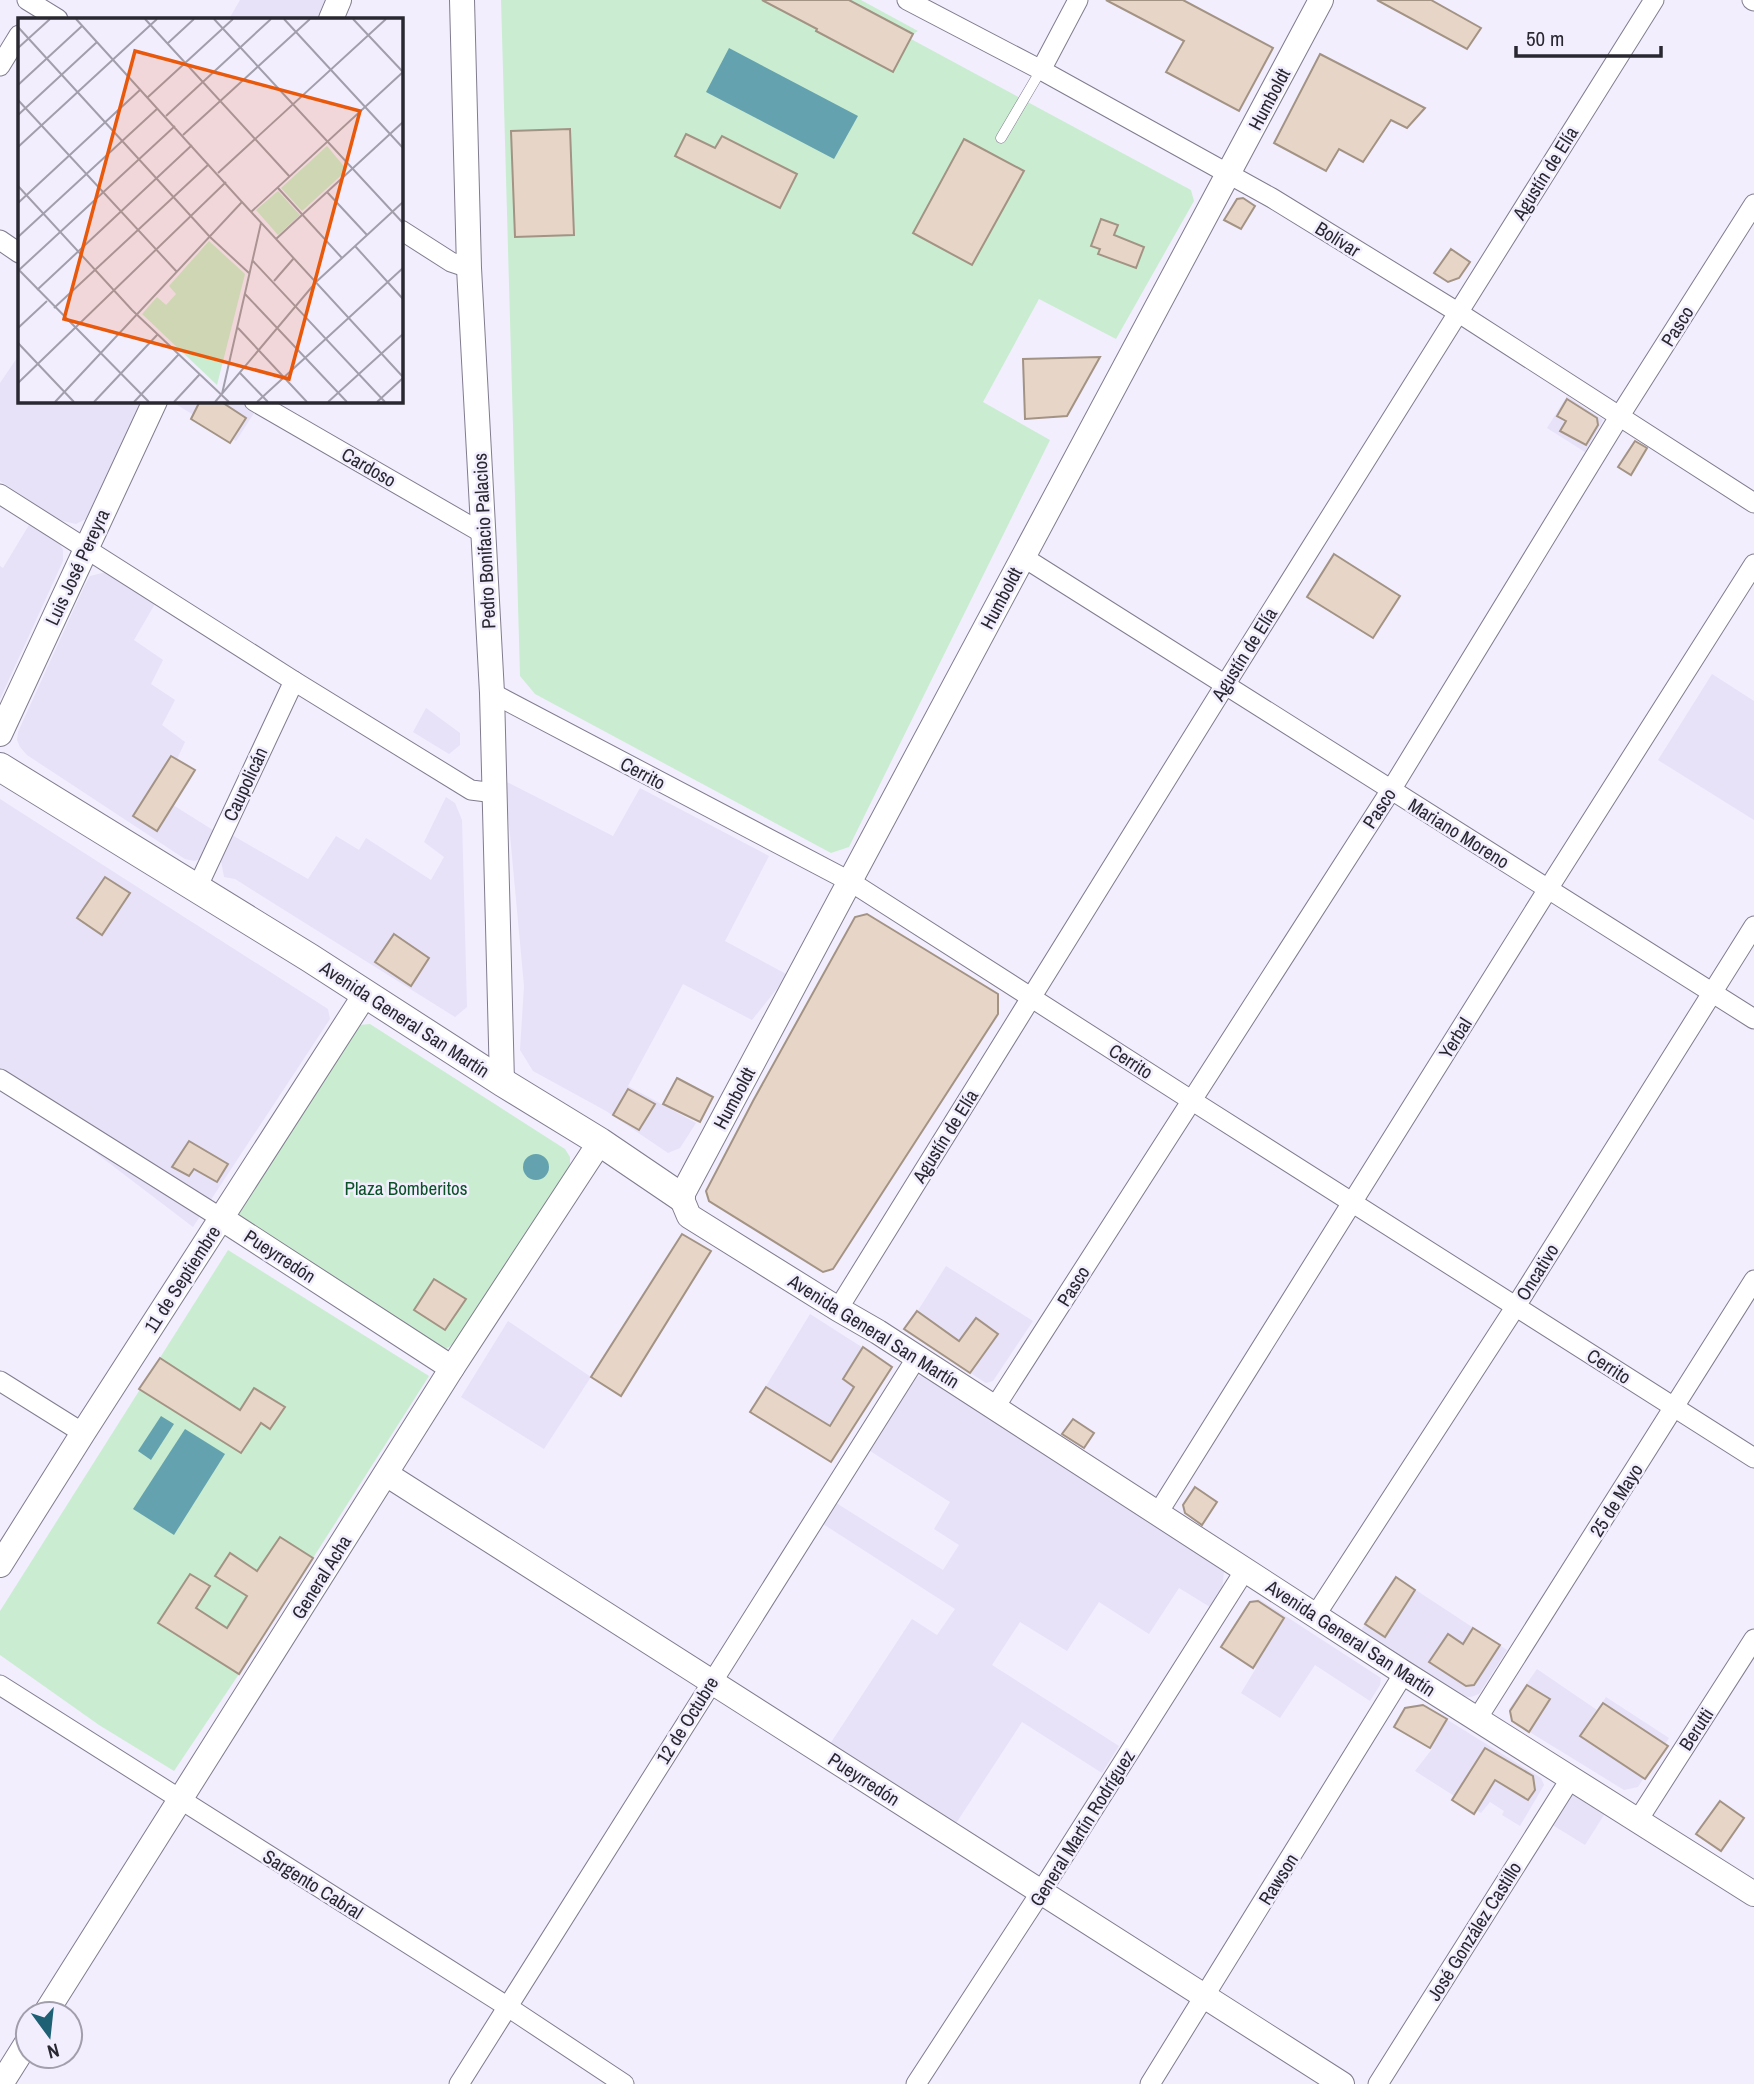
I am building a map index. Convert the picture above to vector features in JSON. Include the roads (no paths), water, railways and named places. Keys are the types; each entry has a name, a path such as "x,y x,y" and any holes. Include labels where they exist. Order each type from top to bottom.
{"main road":[{"name":"Avenida General San Martín","path":"0,768 366,993 600,1142 681,1197"}],"street":[{"path":"331,18 339,0"},
{"name":"Pedro Bonifacio Palacios","path":"462,0 469,268 492,693 502,1082"},
{"name":"Bolívar","path":"907,0 1041,70 1272,198 1459,313 1754,503"},
{"path":"1041,70 1078,0"},
{"name":"Humboldt","path":"681,1197 1321,0"},
{"name":"Agustín de Elía","path":"838,1310 1654,0"},
{"path":"34,6 56,18"},
{"path":"0,66 18,37"},
{"name":"Pasco","path":"995,1407 1391,789 1619,417 1754,204"},
{"path":"402,231 451,262 469,268"},
{"path":"0,240 18,252"},
{"name":"Luis José Pereyra","path":"0,734 155,402"},
{"name":"Cardoso","path":"256,402 484,534"},
{"path":"0,494 85,550 471,790 495,793"},
{"name":"Mariano Moreno","path":"1023,557 1754,1019"},
{"name":"Yerbal","path":"1157,1513 1754,564"},
{"name":"Caupolicán","path":"197,888 294,681"},
{"name":"Cerrito","path":"492,693 851,881 1754,1458"},
{"name":"Oncativo","path":"1315,1616 1516,1306 1754,926"},
{"name":"11 de Septiembre","path":"0,1565 366,993"},
{"name":"Pueyrredón","path":"0,1079 452,1368"},
{"name":"General Acha","path":"54,2000 452,1368 600,1142"},
{"name":"Avenida General San Martín","path":"681,1197 689,1216 838,1310 878,1332 1315,1616 1754,1894"},
{"name":"25 de Mayo","path":"1477,1719 1754,1280"},
{"name":"12 de Octubre","path":"459,2084 917,1357"},
{"path":"0,1381 83,1433"},
{"name":"Pueyrredón","path":"386,1474 1342,2084"},
{"name":"General Martín Rodríguez","path":"916,2084 1245,1570"},
{"name":"Berutti","path":"1638,1820 1754,1639"},
{"name":"Rawson","path":"1150,2084 1404,1673"},
{"name":"Sargento Cabral","path":"0,1685 625,2084"},
{"name":"José González Castillo","path":"1378,2084 1571,1778"},
{"path":"1,2084 14,2063"}],"lane":[{"path":"1001,138 1041,70"}],"water":[{"path":"729,48 858,116 834,159 706,92"},
{"path":"536,1154 545,1158 549,1167 545,1176 536,1180 527,1176 523,1167 527,1158"},
{"path":"161,1416 174,1424 151,1460 138,1451"},
{"path":"185,1429 225,1454 174,1535 133,1509"}],"park label":[{"name":"Plaza Bomberitos","path":"406,1188"}]}
